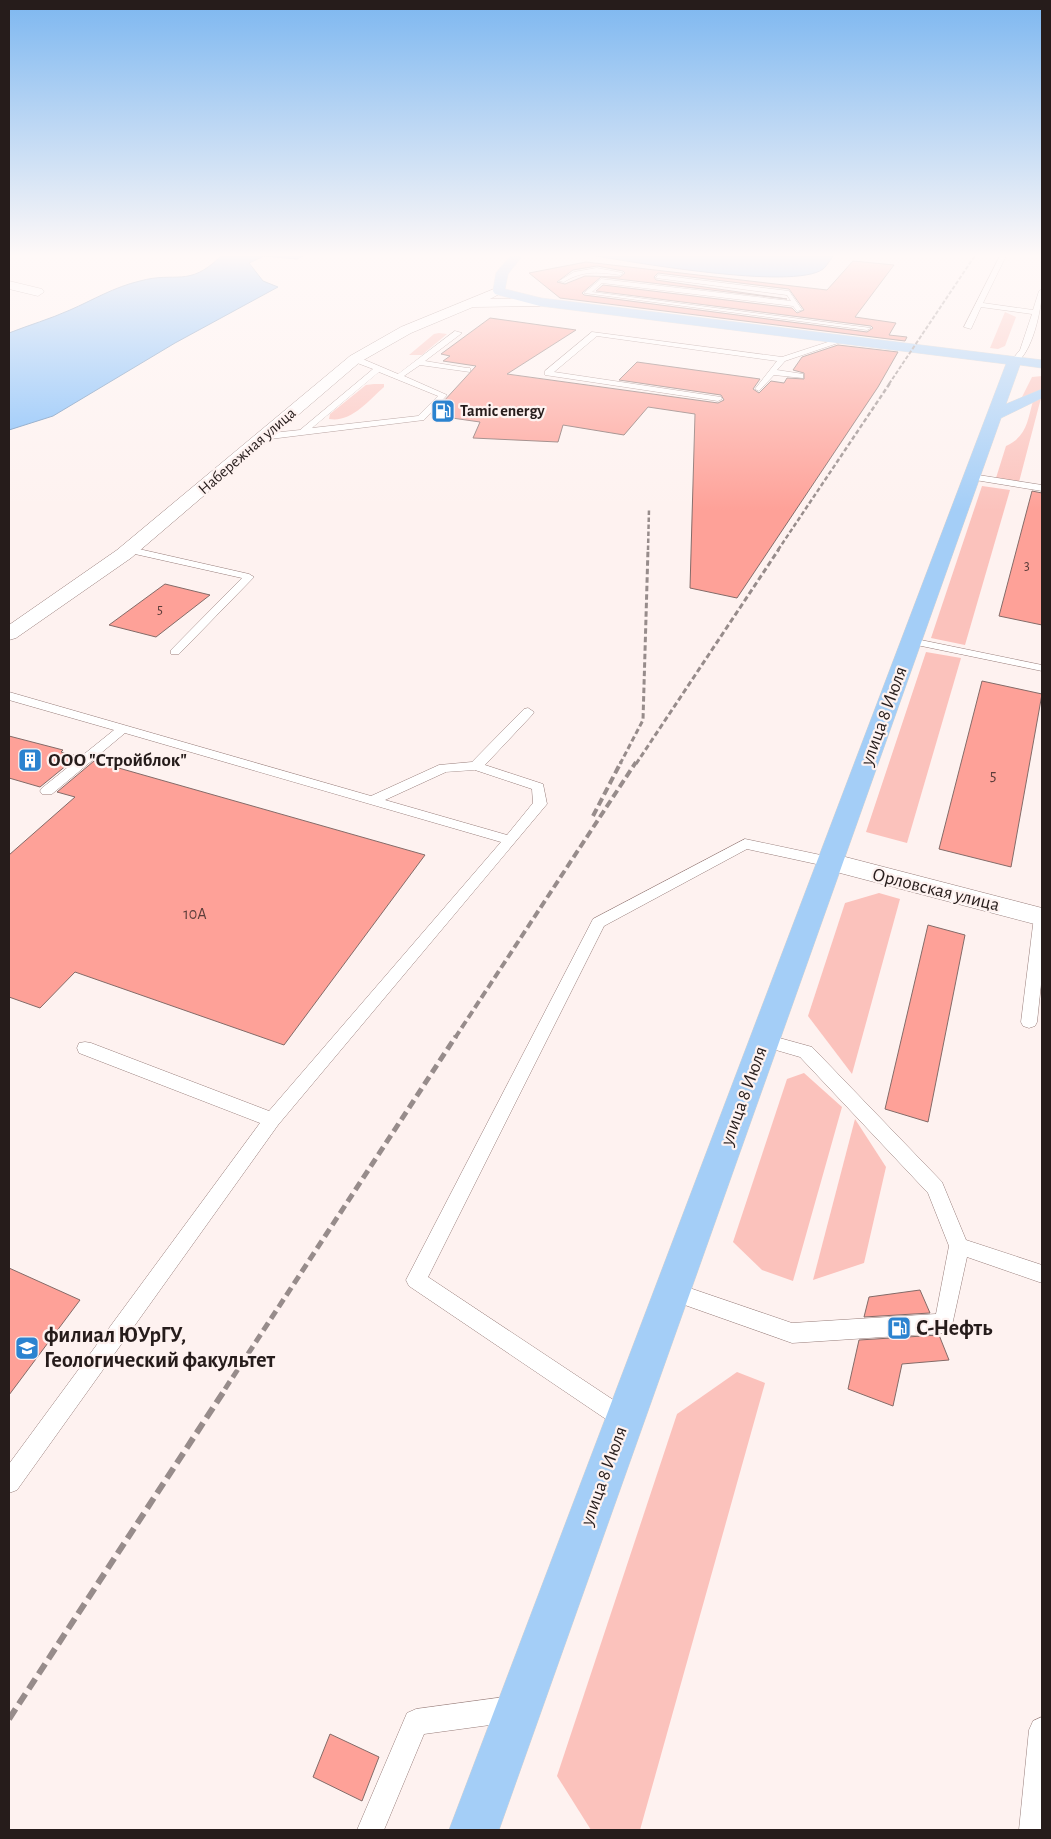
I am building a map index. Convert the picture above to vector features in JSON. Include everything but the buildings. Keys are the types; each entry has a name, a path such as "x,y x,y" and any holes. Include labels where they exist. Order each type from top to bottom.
{"main road":[{"path":"830,340 1042,364"},
{"path":"1014,362 1042,368"},
{"name":"улица 8 Июля","path":"474,1830 1014,362"},
{"path":"995,415 1042,393"}],"street":[{"name":"Набережная улица","path":"9,634 130,550 355,359 389,340"},
{"name":"Орловская улица","path":"830,862 1042,917"}],"lane":[{"path":"398,377 449,340"},
{"path":"588,340 548,372 718,399"},
{"path":"639,340 782,359 840,341"},
{"path":"1014,362 1024,351 1030,340"},
{"path":"262,437 421,418 443,395 355,359"},
{"path":"759,389 782,359"},
{"path":"418,362 467,370"},
{"path":"303,432 379,368"},
{"path":"772,372 800,376"},
{"path":"972,477 1042,488"},
{"path":"130,550 250,577 175,652"},
{"path":"911,641 1042,668"},
{"path":"9,696 510,840"},
{"path":"476,766 528,712"},
{"path":"47,791 123,728"},
{"path":"9,1482 272,1120 540,804 538,787 476,766 444,768 373,800"},
{"path":"625,1421 416,1280 598,924 744,844 830,862"},
{"path":"1028,1022 1042,917"},
{"path":"672,1291 792,1333 944,1323 959,1246 935,1188 806,1052 765,1040"},
{"path":"85,1048 272,1120"},
{"path":"959,1246 1042,1274"},
{"path":"370,1830 416,1722 519,1708"},
{"path":"1032,1830 1042,1730"}],"shaded area":[{"path":"427,340 440,340 422,355 409,355"},
{"path":"993,340 1007,340 1005,346 998,349 990,348"},
{"path":"1042,376 1042,389 1021,399 1032,377"},
{"path":"384,384 384,387 359,410 345,418 329,419 330,414 366,385"},
{"path":"1041,398 1019,482 996,478 1006,446 1022,433 1033,401"},
{"path":"982,486 1010,490 965,645 931,638"},
{"path":"926,652 961,658 907,843 866,832"},
{"path":"879,893 900,899 852,1074 808,1016 845,903"},
{"path":"804,1073 842,1107 793,1281 762,1270 733,1242 787,1079"},
{"path":"855,1119 886,1167 864,1263 813,1280"},
{"path":"737,1372 765,1383 640,1830 591,1830 557,1776 677,1414"}],"water":[{"path":"9,340 181,340 53,416 9,430"}],"railway":[{"path":"889,384 919,340"},
{"path":"778,550 890,383"},
{"path":"648,550 649,509"},
{"path":"620,764 643,720 648,549"},
{"path":"636,764 779,549"},
{"path":"593,816 621,762"},
{"path":"455,1038 636,762"},
{"path":"225,1389 456,1036"},
{"path":"9,1719 226,1388"}],"place":[{"name":"Tamic energy","path":"443,411"},
{"name":"ООО \"Стройблок\"","path":"30,760"},
{"name":"С-Нефть","path":"899,1328"},
{"name":"филиал ЮУрГУ, Геологический факультет","path":"27,1348"}]}
